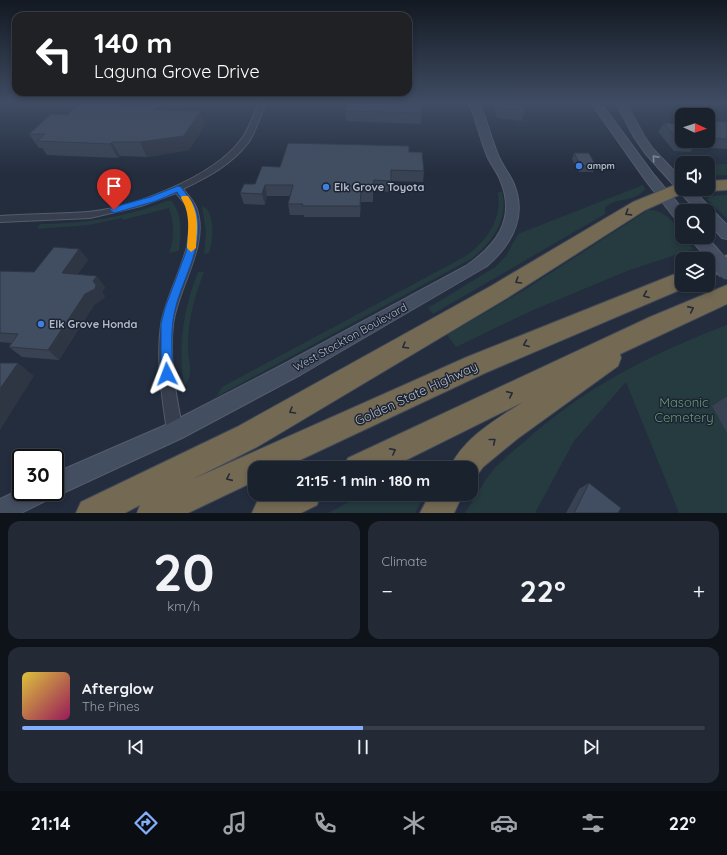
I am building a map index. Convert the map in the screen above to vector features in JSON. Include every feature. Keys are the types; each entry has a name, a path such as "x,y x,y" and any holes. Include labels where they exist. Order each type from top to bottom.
{"highway":[{"path":"715,186 727,185"},
{"path":"92,513 247,437 499,292 640,206 675,190"},
{"path":"715,266 727,262"},
{"name":"Golden State Highway","path":"152,513 476,365 675,283"},
{"path":"373,461 658,324 727,294"},
{"path":"470,461 507,429 658,324"},
{"path":"268,513 292,501"},
{"path":"436,513 444,501"}],"street":[{"path":"0,219 90,215 138,204 178,189 213,171 231,156 244,141 251,127"},
{"name":"West Stockton Boulevard","path":"64,481 175,431 294,369 482,263 500,247 508,233 513,202 508,182 492,155 482,127"},
{"path":"619,127 675,186"},
{"path":"635,127 646,146 675,185"},
{"path":"175,431 167,374 167,324 170,308 191,252 194,227 191,207 178,189"},
{"path":"687,196 696,204"},
{"path":"715,221 725,232"},
{"path":"704,244 727,271"},
{"path":"0,511 21,501"}],"green space":[{"path":"727,164 727,175 715,176 715,165"},
{"path":"643,185 645,189 640,194 632,198 616,201 605,207 605,214 433,314 428,308 495,267 506,256 518,234"},
{"path":"498,192 502,192 504,202 501,221 492,238 471,259 216,397 222,387 466,256 474,250 486,236 495,220 498,212"},
{"path":"727,195 727,219 715,207 715,204 712,204 708,200 708,196"},
{"path":"167,201 172,201 176,207 180,219 181,231 179,251 169,253 173,230 169,208 123,220 122,218 89,225 37,229 40,224 89,221 121,215 152,207"},
{"path":"202,206 207,209 210,214 212,225 212,243 209,253 204,254 206,232"},
{"path":"648,210 662,213 675,225 675,244 689,244 693,249 684,252 675,252 675,255 627,271 531,311 456,347 447,335 526,289"},
{"path":"198,272 204,272 194,301 190,321 188,351 190,374 184,386 182,371 183,328 185,314"},
{"name":"Masonic Cemetery","path":"727,325 727,513 679,513 626,382 574,441 535,513 465,513 473,501 478,501 478,493 496,466 569,406 594,389 645,360"},
{"path":"351,501 421,501 415,513 328,513"}],"building":[{"path":"37,127 190,127 184,136 140,142 112,142 110,144 37,141 45,134 29,134"},
{"path":"667,127 675,127 675,136"},
{"path":"715,127 727,127 727,139 715,138"},
{"name":"Elk Grove Toyota","path":"288,143 409,146 409,152 422,152 424,171 391,170 391,181 374,180 373,191 361,191 360,206 302,206 303,204 288,204 293,185 265,185 262,194 240,193 244,184 255,184 262,166 280,167"},
{"path":"574,153 589,153 596,166 581,166"},
{"name":"Elk Grove Honda","path":"54,247 79,249 62,273 97,276 93,281 96,285 95,289 85,294 48,350 9,347 18,334 0,333 0,271 34,272"},
{"path":"0,363 18,363 0,389"},
{"path":"589,483 621,508 618,513 574,513"}],"slow traffic":[{"path":"185,198 191,207 193,216 194,227 191,248"}],"place":[{"name":"ampm","path":"579,166"},
{"name":"Elk Grove Toyota","path":"326,187"},
{"name":"Elk Grove Honda","path":"41,324"}],"route":[{"path":"114,210 138,204 178,189 191,207 194,227 191,252 170,308 167,324 167,374"}]}
